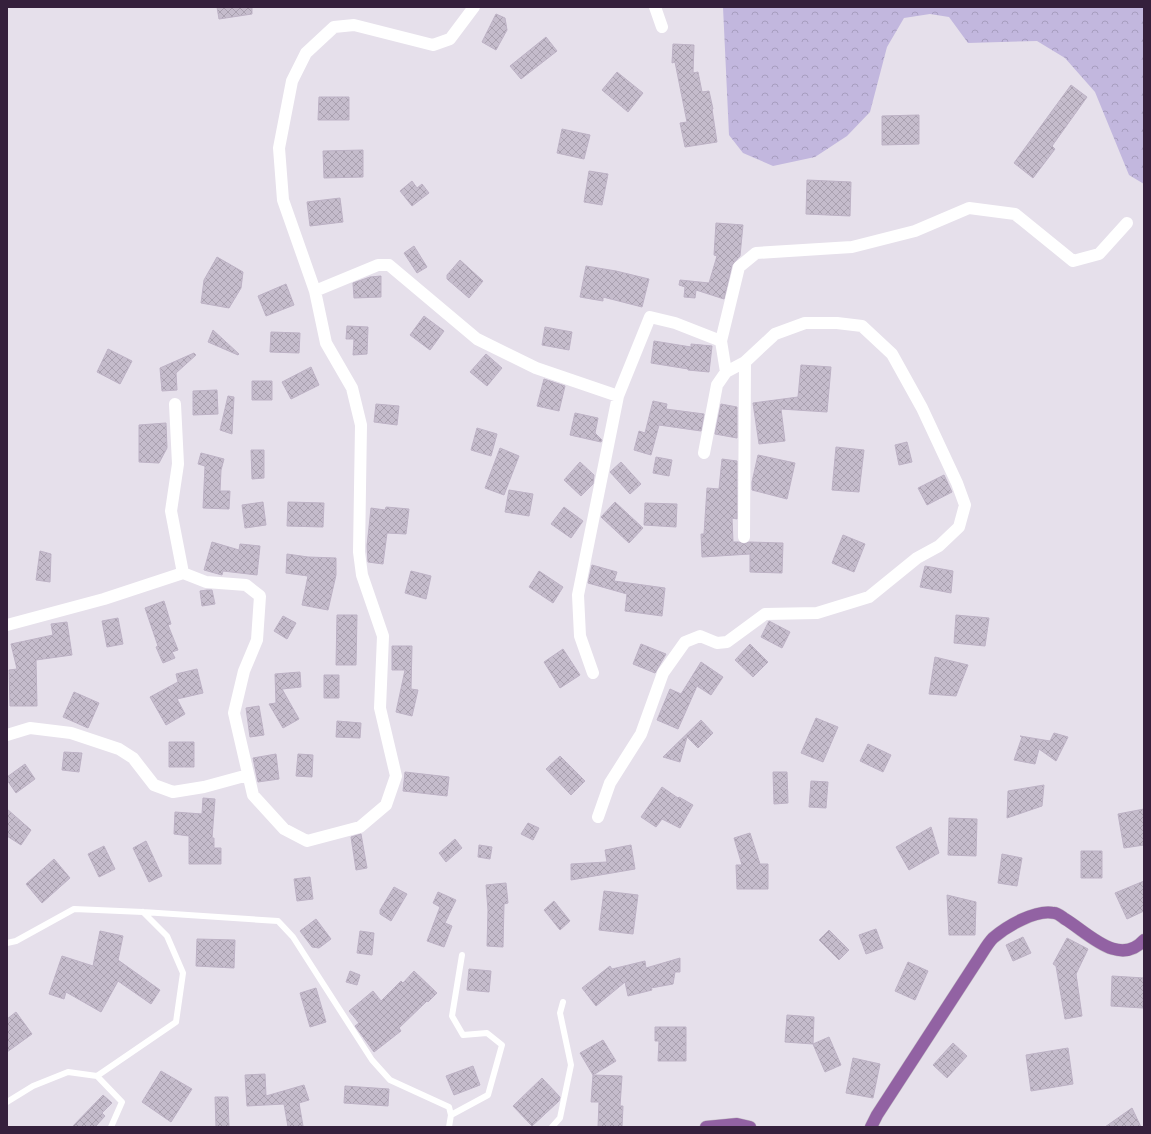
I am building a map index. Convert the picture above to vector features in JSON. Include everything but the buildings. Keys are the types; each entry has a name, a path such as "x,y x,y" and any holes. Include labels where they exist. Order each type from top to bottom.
{"main road":[{"path":"871,1127 881,1109 992,939 1008,928 1041,913 1055,913 1108,948 1122,951 1133,950 1144,940"},
{"path":"706,1127 737,1124 750,1127"}],"street":[{"path":"7,625 104,598 183,573 206,582 246,585 260,596 257,640 244,671 234,713 253,795 284,829 307,841 360,828 386,805 396,776 380,708 383,636 362,575 359,552 361,425 352,388 326,343 315,291 283,200 279,148 292,81 306,53 334,27 354,25 433,45 450,39 474,7"},
{"path":"655,7 662,27"},
{"path":"726,372 721,341 739,267 756,253 852,247 915,231 969,208 1015,214 1073,261 1099,254 1127,223"},
{"path":"315,291 378,265 389,265 477,339 536,368 618,396"},
{"path":"593,673 580,636 578,595 618,396 650,317 675,323 721,341"},
{"path":"598,817 610,783 641,734 663,673 685,642 700,636 717,643 727,642 765,614 817,613 869,597 917,558 939,546 959,527 965,505 957,483 922,408 892,354 862,326 837,323 805,323 776,334 745,362 726,372 717,385 704,453"},
{"path":"744,536 745,362"},
{"path":"175,404 178,464 171,511 183,573"},
{"path":"7,735 30,728 71,733 119,749 134,758 154,785 173,792 204,788 248,775"}],"lane":[{"path":"7,943 16,940 74,909 278,921 293,937 372,1060 390,1080 449,1106 451,1115 449,1127"},
{"path":"97,1076 176,1022 183,973 167,936 143,912"},
{"path":"451,1115 488,1095 502,1045 488,1033 463,1035 452,1016 462,955"},
{"path":"552,1127 560,1118 571,1065 560,1013 563,1002"},
{"path":"7,1102 33,1086 68,1072 97,1076 122,1102 111,1127"}],"green space":[{"path":"723,7 1144,7 1144,184 1129,175 1095,92 1065,58 1037,41 968,43 949,17 930,14 904,18 887,47 870,112 847,136 815,157 773,166 743,153 729,135"}]}
